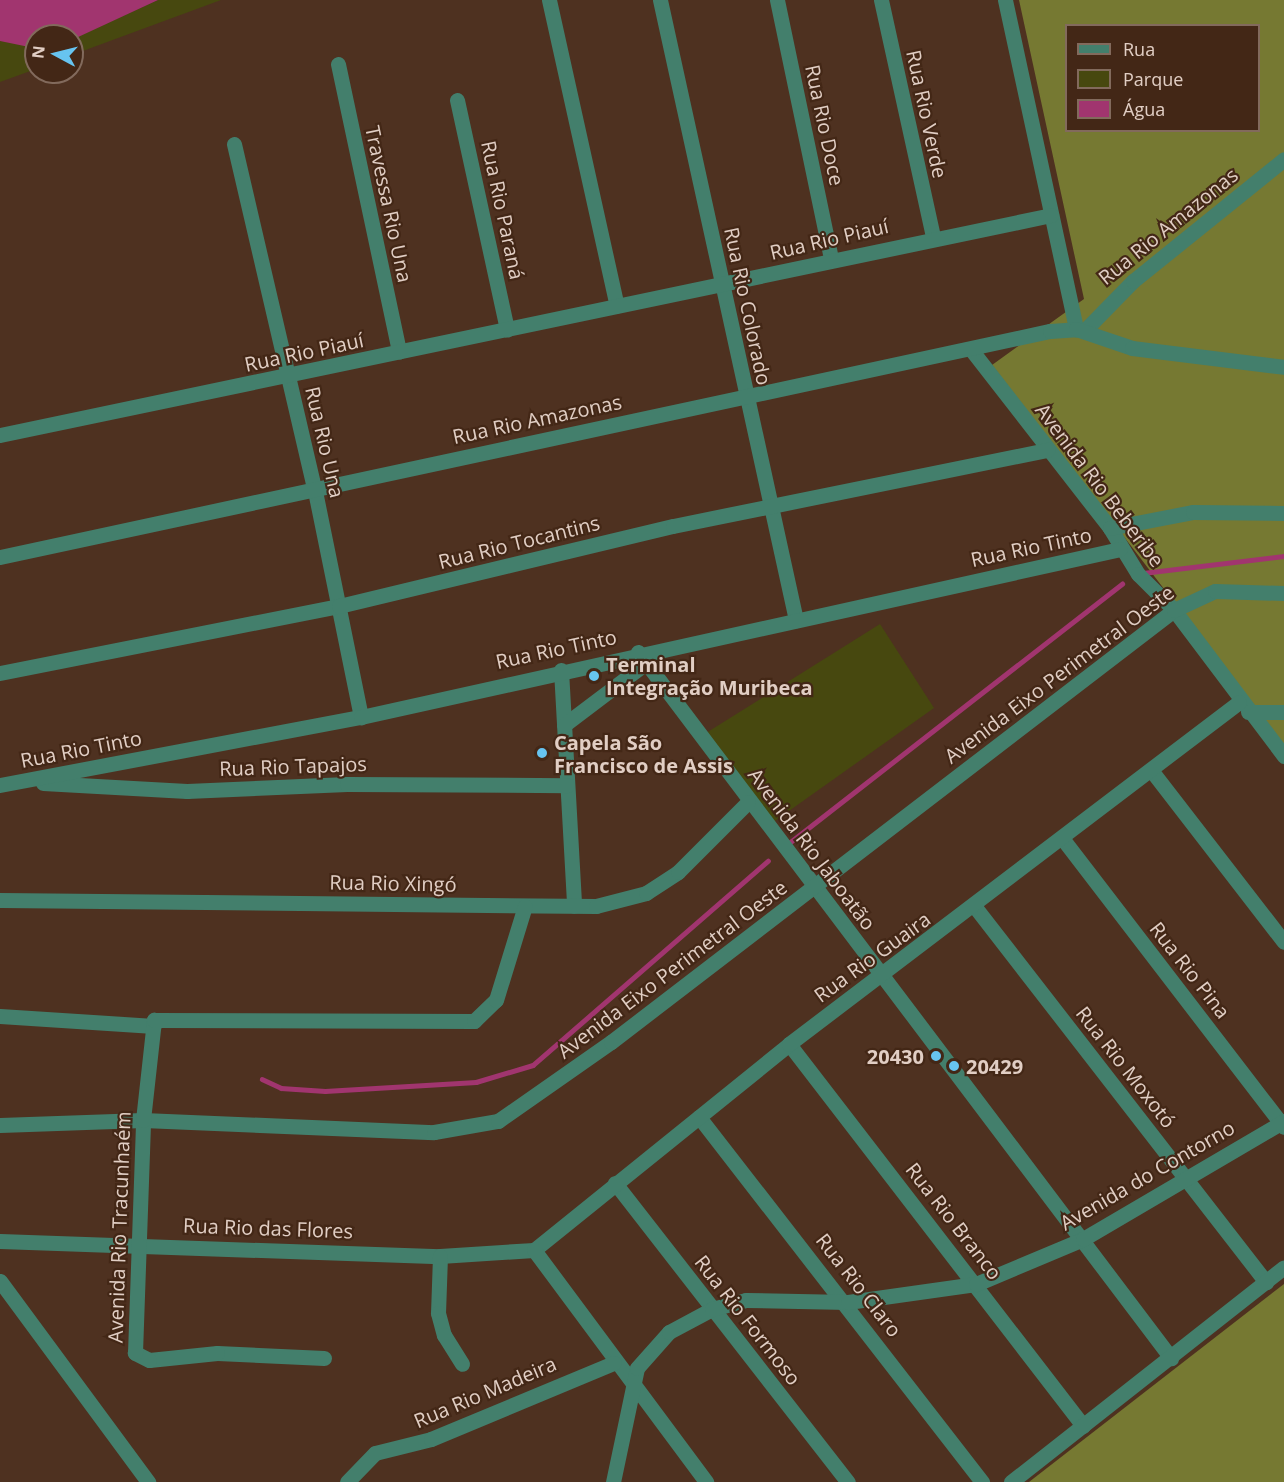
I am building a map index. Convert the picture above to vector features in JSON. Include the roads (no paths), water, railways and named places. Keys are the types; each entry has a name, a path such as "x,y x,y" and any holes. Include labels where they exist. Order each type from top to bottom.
{"street":[{"path":"549,0 617,306"},
{"name":"Rua Rio Colorado","path":"660,0 770,510 796,620"},
{"name":"Rua Rio Doce","path":"777,0 831,259"},
{"name":"Rua Rio Verde","path":"881,0 933,237"},
{"path":"1005,0 1051,215 1080,330 1132,348 1284,367"},
{"name":"Travessa Rio Una","path":"338,64 399,352"},
{"name":"Rua Rio Paraná","path":"457,100 507,330"},
{"name":"Rua Rio Una","path":"234,144 315,491 361,717"},
{"name":"Rua Rio Amazonas","path":"0,557 315,491 746,395 1080,330 1124,288 1284,159"},
{"name":"Rua Rio Piauí","path":"0,435 289,377 617,306 723,286 933,237 1051,215"},
{"name":"Avenida Rio Beberibe","path":"973,352 1047,450 1110,528 1120,549 1174,610 1244,706 1284,756"},
{"name":"Rua Rio Tocantins","path":"0,673 339,606 662,529 770,510 1047,450"},
{"path":"1110,528 1193,512 1284,513"},
{"name":"Rua Rio Tinto","path":"0,785 361,717 561,670 642,658 796,620 1120,549"},
{"name":"Avenida Eixo Perimetral Oeste","path":"0,1125 143,1120 434,1132 498,1122 541,1095 1174,610 1215,591 1284,593"},
{"name":"Rua Rio Tinto","path":"564,725 642,658"},
{"name":"Avenida Rio Jaboatão","path":"642,658 748,802 815,886 1171,1358"},
{"path":"561,670 574,906"},
{"path":"1244,706 1284,712"},
{"name":"Rua Rio Guaira","path":"534,1250 789,1044 975,907 1151,770 1244,706"},
{"path":"1151,770 1284,942"},
{"name":"Rua Rio Tapajos","path":"20,782 187,791 347,784 567,785"},
{"name":"Rua Rio Xingó","path":"0,900 525,906 574,906 623,902 646,893 678,872 748,802"},
{"name":"Rua Rio Pina","path":"1062,838 1283,1124"},
{"path":"0,1016 154,1023 474,1020 496,1000 525,906"},
{"name":"Rua Rio Moxotó","path":"975,907 1266,1282"},
{"name":"Avenida Rio Tracunhaém","path":"154,1023 143,1120 132,1330 141,1357 234,1353 324,1358"},
{"name":"Rua Rio Branco","path":"789,1044 976,1284 1083,1426"},
{"name":"Rua Rio Claro","path":"699,1117 848,1302 982,1482"},
{"name":"Avenida do Contorno","path":"614,1482 632,1383 649,1349 712,1309 785,1297 848,1302 976,1284 1083,1239 1183,1176 1283,1124"},
{"name":"Rua Rio Formoso","path":"615,1183 848,1482"},
{"name":"Rua Rio das Flores","path":"0,1241 440,1256 534,1250"},
{"path":"534,1250 614,1363 632,1383 706,1482"},
{"path":"440,1256 438,1312 444,1335 462,1364"},
{"path":"1011,1482 1284,1267"},
{"path":"0,1281 148,1482"},
{"name":"Rua Rio Madeira","path":"347,1482 375,1453 431,1439 614,1363"}],"water":[{"path":"0,0 158,0 84,34 84,24 24,24 24,46 0,41"}],"waterway":[{"path":"1143,573 1284,556"},
{"path":"789,843 1122,584"},
{"path":"262,1079 281,1088 325,1091 476,1082 533,1065 768,861"}],"place":[{"name":"Terminal Integração Muribeca","path":"594,676"},
{"name":"Capela São Francisco de Assis","path":"542,753"},
{"name":"20430","path":"936,1056"},
{"name":"20429","path":"954,1066"}]}
